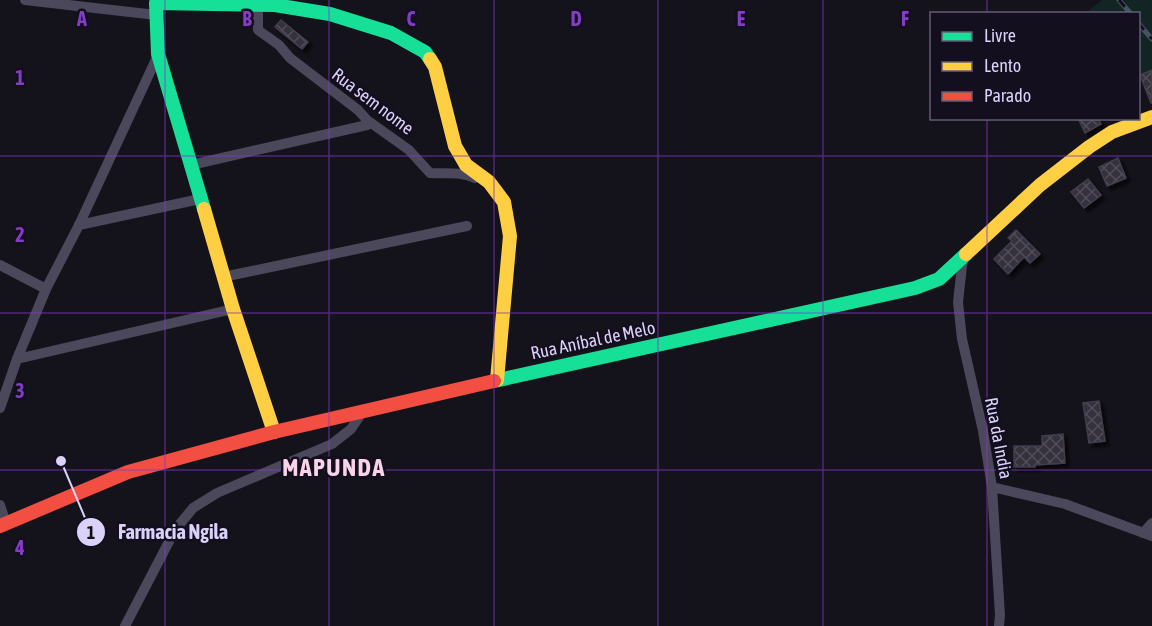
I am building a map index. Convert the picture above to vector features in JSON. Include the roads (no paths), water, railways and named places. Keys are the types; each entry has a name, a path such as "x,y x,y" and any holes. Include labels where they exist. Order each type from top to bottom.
{"street":[{"path":"25,0 156,6 275,5 330,14 391,33 425,52 435,67 455,146 466,165 492,185 504,202 510,236 496,380"},
{"path":"156,6 158,54 232,309 274,432"},
{"name":"Rua sem nome","path":"258,10 258,30 264,36 279,45 290,58 409,150 430,173 448,175 464,172 492,185"},
{"path":"0,408 45,289 79,225 158,54"},
{"name":"Rua Aníbal de Melo","path":"3,525 128,472 274,432 496,380 915,288 939,279 1040,185 1089,147 1112,132 1152,117"},
{"path":"191,165 367,125"},
{"path":"79,225 200,199"},
{"path":"223,277 467,225"},
{"name":"Rua da India","path":"963,257 958,302 962,339 983,431 992,487 999,626"},
{"path":"0,265 45,289"},
{"path":"17,359 232,309"},
{"path":"125,626 175,530 193,508 217,493 332,444 351,429 364,411"},
{"path":"992,487 1065,504 1148,535 1152,523"},
{"path":"0,505 3,525"}],"railway":[{"path":"1119,0 1129,12"},
{"path":"1140,25 1152,39"}],"place":[{"name":"Farmacia Ngila","path":"61,461"}],"district":[{"name":"MAPUNDA","path":"334,467"}]}
